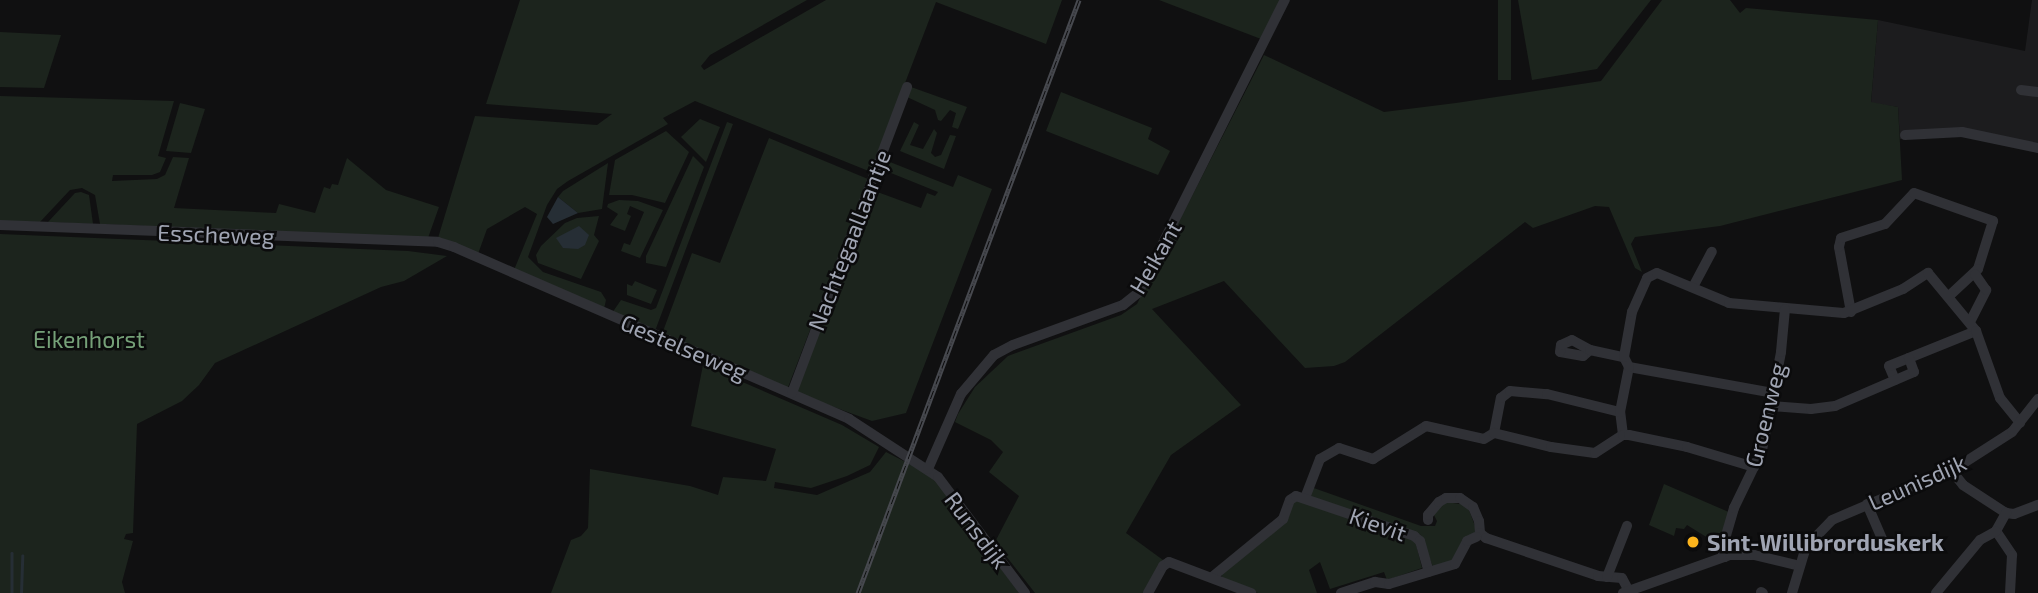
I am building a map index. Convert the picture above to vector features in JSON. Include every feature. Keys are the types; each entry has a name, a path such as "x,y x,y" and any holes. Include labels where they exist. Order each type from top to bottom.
{"street":[{"name":"Heikant","path":"928,469 961,394 994,355 1013,345 1123,305 1138,293 1285,0"},
{"name":"Nachtegaallaantje","path":"792,393 907,87"},
{"path":"2021,90 2038,92"},
{"path":"1905,135 1962,132 2038,148"},
{"path":"1851,312 1839,247 1845,235 1885,224 1914,194 1993,221 1975,274 1949,296"},
{"name":"Esscheweg","path":"0,225 432,242"},
{"name":"Gestelseweg","path":"432,242 454,247 792,393 842,416 928,469"},
{"path":"1693,287 1712,252"},
{"path":"1623,435 1620,412 1634,306 1647,278 1657,273 1729,303 1851,312 1903,289 1924,273 1932,276 1973,327 2000,398 2020,423"},
{"path":"1895,380 1889,366 1973,327 1986,290 1975,274"},
{"name":"Groenweg","path":"1726,556 1722,549 1734,509 1762,450 1781,352 1785,309"},
{"path":"1590,351 1626,362 1773,393"},
{"path":"1770,406 1826,408 1914,372 1909,358"},
{"path":"1494,433 1501,398 1510,391 1547,394 1620,412"},
{"name":"Leunisdijk","path":"1793,593 1806,547 1821,529 1841,515 1951,470 1996,444 2020,423 2038,399"},
{"path":"1212,578 1283,519 1292,498 1305,498 1317,461 1339,448 1373,459 1426,426 1484,439 1494,433 1551,447 1595,453 1623,435 1687,447 1754,467"},
{"name":"Runsdijk","path":"928,469 938,477 1024,593"},
{"path":"1951,470 1964,485 2006,513 2014,514 2038,505"},
{"name":"Kievit","path":"1305,498 1418,538 1429,572"},
{"path":"1429,520 1428,515 1438,502 1446,498 1460,498 1477,513 1480,533 1486,538 1607,577 1622,578 1626,592 1726,556 1754,555 1800,566"},
{"path":"1867,504 1883,541 1869,545"},
{"path":"1936,593 1980,540 1996,531 2006,513"},
{"path":"1607,577 1627,526"},
{"path":"1996,531 2012,555 2010,593"},
{"path":"1341,593 1375,582 1389,584 1455,564 1467,541 1476,537"},
{"path":"1148,593 1163,566 1169,562 1251,593"}],"shaded area":[{"path":"2032,0 2038,0 2038,152 1963,136 1900,139 1898,107 1871,103 1878,20 2025,51"},
{"path":"558,197 578,213 553,224 547,217"},
{"path":"579,226 589,235 585,245 578,249 563,248 556,238"}],"green space":[{"path":"520,0 807,0 710,55 701,66 704,70 826,0 1062,0 1046,44 936,2 871,172 695,101 663,118 668,124 568,181 557,189 547,205 528,257 543,272 601,292 606,300 604,309 514,270 537,214 525,207 487,229 478,254 438,238 475,116 597,125 612,114 486,104"},
{"path":"1159,0 1280,0 1261,39"},
{"path":"1498,0 1511,0 1511,80 1498,80"},
{"path":"1518,0 1651,0 1597,69 1532,80"},
{"path":"1662,0 1730,0 1740,13 1746,8 1878,20 1871,102 1898,107 1902,180 1720,226 1635,237 1631,244 1642,272 1635,268 1609,207 1595,206 1533,228 1525,222 1345,362 1334,366 1305,368 1224,281 1152,309 1241,405 1171,455 1126,533 1163,560 1144,593 1035,593 995,542 1019,496 989,472 1003,452 991,440 955,422 958,414 975,387 1008,356 1121,315 1137,304 1264,55 1384,112 1456,103 1601,81"},
{"path":"0,32 61,35 44,88 0,87"},
{"path":"911,87 967,107 958,129 952,127 956,113 950,110 941,121 938,120 935,110 907,97"},
{"path":"1061,92 1152,128 1148,139 1170,151 1158,175 1046,131"},
{"path":"0,96 174,101 158,156 166,158 160,172 152,175 113,175 112,181 157,179 165,175 173,157 189,158 174,208 276,213 279,204 315,213 324,187 330,189 332,184 338,185 347,158 386,190 439,207 428,238 100,224 95,195 82,188 70,190 40,222 0,221"},
{"path":"180,103 205,109 191,153 166,151"},
{"path":"700,119 720,127 706,162 681,137"},
{"path":"727,122 733,124 655,331 612,313 621,300 651,310 656,308"},
{"path":"914,122 919,125 910,145 923,149 934,129 937,133 931,153 935,157 941,155 950,135 956,136 944,169 900,151"},
{"path":"666,131 689,152 665,203 632,195 609,195 615,160"},
{"path":"769,138 868,179 787,390 662,334 692,253 720,263"},
{"path":"693,156 704,167 666,267 646,263 646,256"},
{"path":"890,162 953,187 958,175 992,189 906,413 872,421 796,393 872,190 921,208 927,193 935,196 938,192 886,171"},
{"path":"608,163 602,209 578,213 558,197 563,191"},
{"path":"75,193 89,195 93,224 48,222"},
{"path":"619,200 638,201 663,210 640,258 621,251 624,243 630,245 644,212 630,206 627,214 631,216 625,231 610,225 618,214 607,207 608,204"},
{"path":"599,216 594,235 599,241 581,279 538,263 536,255 541,246 565,223 577,218"},
{"name":"Eikenhorst","path":"0,234 408,251 447,256 404,281 381,287 215,363 199,385 182,401 137,424 133,533 126,534 124,539 133,541 122,582 125,593 0,593"},
{"path":"635,281 657,290 651,304 627,295 627,284 632,286"},
{"path":"703,365 842,425 879,447 870,465 847,476 811,488 775,482 774,488 817,495 870,472 886,452 933,476 1019,593 551,593 571,540 581,536 588,528 590,469 690,486 718,495 723,477 766,481 776,449 691,426"},
{"path":"1664,484 1731,513 1723,541 1710,535 1708,538 1687,525 1684,529 1676,528 1674,536 1649,525"},
{"path":"1311,487 1421,526 1435,526 1437,521 1433,513 1446,502 1467,505 1477,531 1455,561 1433,567 1421,535 1314,499 1311,496"},
{"path":"1296,500 1415,540 1422,568 1387,580 1384,572 1330,589 1320,562 1309,570 1317,593 1258,593 1222,578 1221,572"}],"waterway":[{"path":"12,553 12,593"},
{"path":"21,593 22,556"}],"railway":[{"path":"858,593 1079,0"}],"place":[{"name":"Sint-Willibrorduskerk","path":"1693,542"}]}
